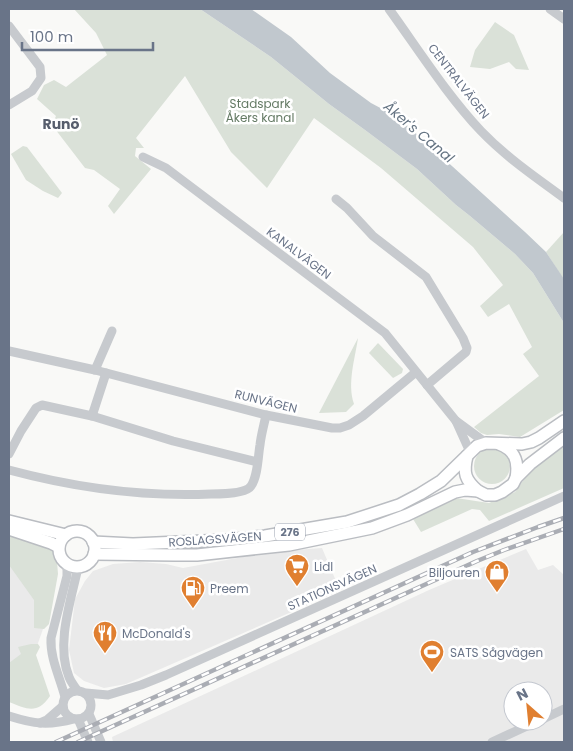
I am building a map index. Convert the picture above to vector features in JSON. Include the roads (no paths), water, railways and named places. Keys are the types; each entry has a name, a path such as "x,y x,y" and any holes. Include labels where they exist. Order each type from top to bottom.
{"main road":[{"path":"490,442 522,444 531,442 564,421"},
{"name":"ROSLAGSVÄGEN","path":"94,548 159,555 197,554 289,545 372,528 407,516 455,492 465,490 495,495 502,492 509,488 530,464 564,438"},
{"path":"490,442 505,446 512,452 518,469 516,478"},
{"name":"ROSLAGSVÄGEN","path":"94,548 134,544 226,540 347,522 399,505 420,494 441,481 477,446 490,442"},
{"path":"468,454 465,474 469,483 478,491"},
{"name":"276","path":"9,521 66,535 74,531 84,532 88,535 94,548"},
{"path":"9,529 59,547"},
{"path":"66,535 62,538 59,547 62,560 67,564 80,566 86,564 91,560 94,548"}],"street":[{"name":"CENTRALVÄGEN","path":"389,9 456,102 481,130 508,156 564,198"},
{"path":"550,9 564,19"},
{"path":"9,26 40,67 41,78 32,91 9,105"},
{"name":"KANALVÄGEN","path":"142,157 166,168 384,333 456,421 467,444 468,454"},
{"path":"336,199 373,236 426,277 464,338 468,348 466,352 427,385"},
{"path":"95,370 112,331"},
{"name":"RUNVÄGEN","path":"9,351 95,370 266,415 332,428 349,425 363,416 416,372"},
{"path":"92,416 106,373"},
{"path":"9,454 36,408 42,405 92,416 173,441 257,462"},
{"path":"9,470 42,479 93,488 159,495 228,493 248,489 255,476 266,415"},
{"name":"KANALVÄGEN","path":"456,421 490,442"},
{"name":"STATIONSVÄGEN","path":"81,692 108,695 166,676 564,496"},
{"path":"67,564 67,576 50,647 66,714 76,719 88,742"},
{"path":"80,566 66,616 64,629 65,662 69,677 81,692 91,700 90,712 101,742"},
{"path":"40,724 47,720 64,701 68,693 81,692"},
{"name":"STATIONSVÄGEN","path":"90,712 108,695"},
{"path":"9,716 26,722 57,724 82,718 90,712"},
{"path":"492,742 516,731"}],"railway":[{"path":"56,742 473,552 564,518"},
{"path":"78,742 477,561 564,529"}],"place":[{"name":"Lidl","path":"297,587"},
{"name":"Biljouren","path":"497,593"},
{"name":"Preem","path":"193,609"},
{"name":"McDonald's","path":"105,654"},
{"name":"SATS Sågvägen","path":"432,673"}],"district":[{"name":"Runö","path":"61,124"}],"park label":[{"name":"Stadspark Åkers kanal","path":"260,110"}],"water label":[{"name":"Åker's Canal","path":"419,132"}]}
